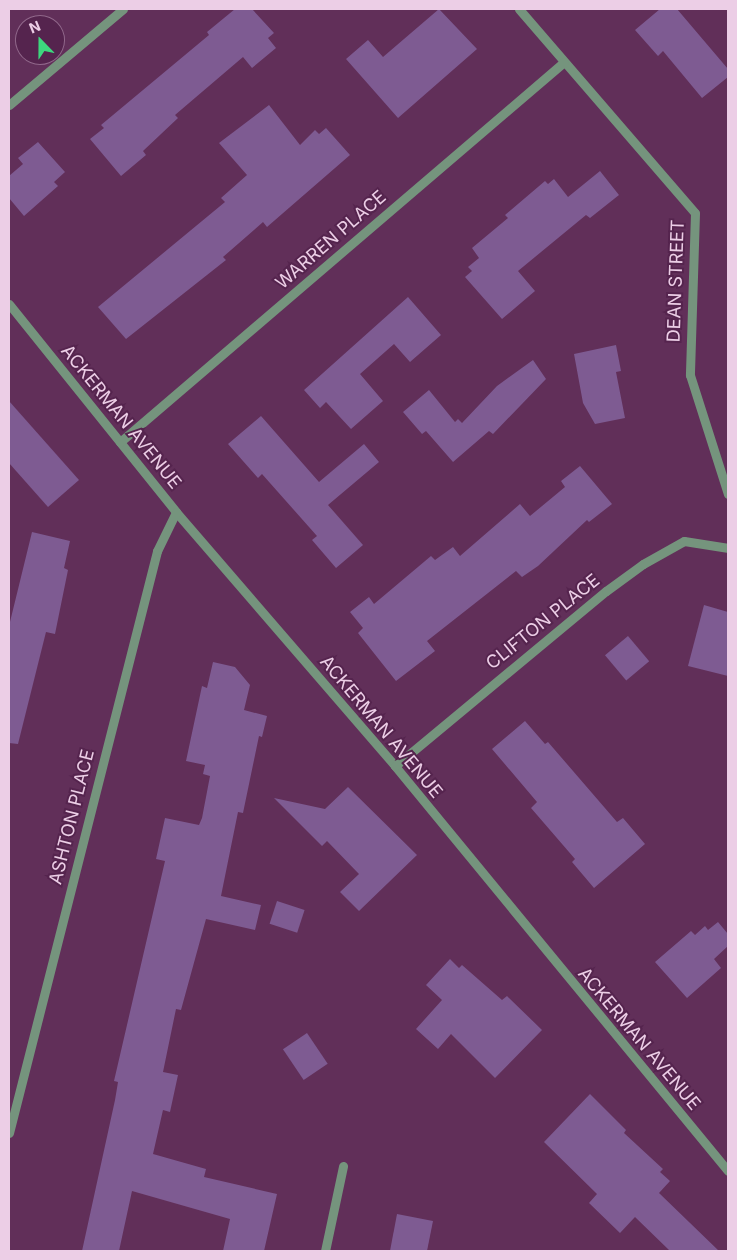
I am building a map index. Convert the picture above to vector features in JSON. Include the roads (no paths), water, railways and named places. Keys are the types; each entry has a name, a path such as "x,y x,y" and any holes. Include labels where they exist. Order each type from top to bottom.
{"street":[{"path":"9,105 123,9"},
{"name":"DEAN STREET","path":"519,9 695,213 690,375 728,494"},
{"name":"WARREN PLACE","path":"120,442 564,62"},
{"name":"ACKERMAN AVENUE","path":"9,304 176,512 395,766 728,1171"},
{"name":"ASHTON PLACE","path":"9,1133 156,551 176,512"},
{"name":"CLIFTON PLACE","path":"395,766 606,590 643,564 684,541 728,548"},
{"path":"324,1251 342,1166"}]}
